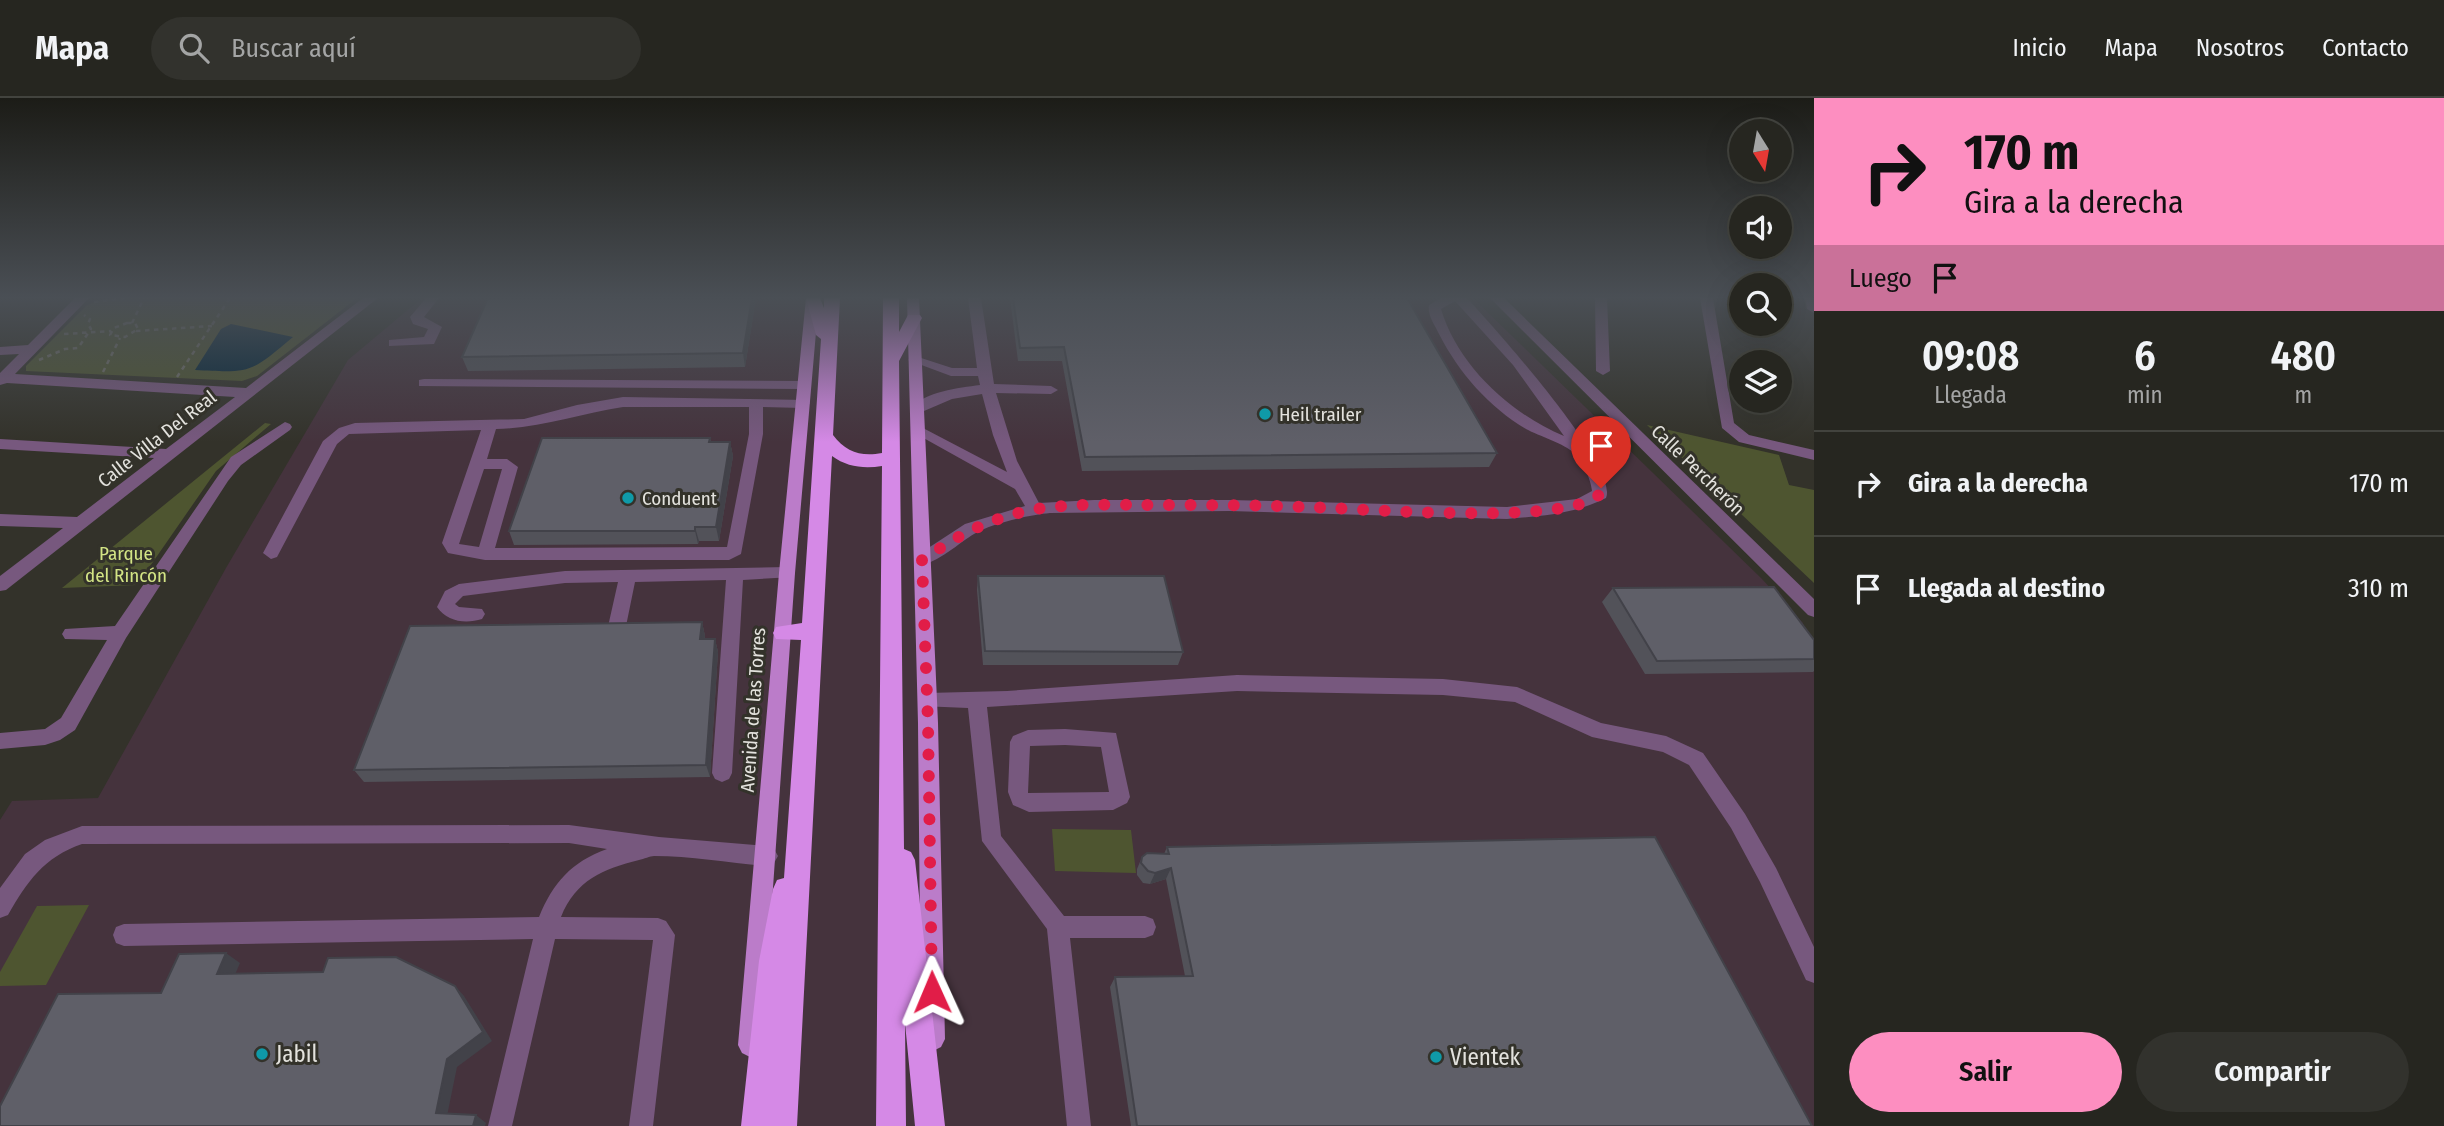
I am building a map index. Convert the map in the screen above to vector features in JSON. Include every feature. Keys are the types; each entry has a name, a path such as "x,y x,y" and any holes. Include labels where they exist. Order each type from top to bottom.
{"highway":[{"name":"Avenida de las Torres","path":"782,1126 828,346"},
{"path":"891,1126 889,944 892,780 892,346"},
{"path":"892,362 900,346"},
{"path":"824,435 832,449 847,459 869,463 891,457"},
{"path":"784,633 813,631"},
{"path":"892,780 932,1126"},
{"path":"756,1126 773,961 781,909 799,833"}],"main road":[{"name":"Avenida de las Torres","path":"743,1126 767,856 787,573 804,394 812,346"},
{"path":"915,346 927,701 932,1126"}],"street":[{"path":"2,380 41,346"},
{"name":"Calle Villa Del Real","path":"0,585 310,346"},
{"path":"981,346 984,372 1006,454 1018,484 1035,509"},
{"path":"1456,346 1487,394 1508,413 1534,429 1578,448"},
{"path":"922,560 971,528 1035,509 1115,505 1309,507 1412,512 1565,509 1589,503 1600,494 1599,482 1578,448 1504,346"},
{"name":"Calle Percherón","path":"1544,346 1813,606"},
{"path":"1602,346 1603,371"},
{"path":"1714,346 1727,425 1744,439 1814,455"},
{"path":"0,351 36,351"},
{"path":"915,360 951,372 984,372"},
{"path":"2,380 249,393"},
{"path":"424,383 804,394"},
{"path":"917,409 952,393 988,388 1051,390"},
{"path":"271,553 336,435 355,428 524,424 577,410 623,402 756,402 804,394"},
{"path":"489,426 450,543 454,549 485,554 729,554 735,551 756,434 756,402"},
{"path":"0,741 42,738 63,729 120,634 223,477 245,454 285,427"},
{"path":"918,431 1018,484"},
{"path":"0,444 169,454"},
{"path":"478,464 507,464 510,467 485,554"},
{"path":"0,520 79,523"},
{"path":"722,773 735,573"},
{"path":"476,614 451,612 446,607 447,600 451,594 463,590 565,577 787,573"},
{"path":"616,631 628,575"},
{"path":"71,634 120,634"},
{"path":"927,701 1237,683 1474,689 1517,695 1599,731 1666,744 1696,759 1738,821 1768,875 1814,972"},
{"path":"977,700 992,841 1058,927 1079,1126"},
{"path":"1065,737 1105,738 1111,742 1121,795 1118,799 1029,803 1020,799 1018,792 1018,747 1023,740 1065,737"},
{"path":"986,792 1018,792"},
{"path":"0,908 20,875 37,856 55,843 82,835 569,834 659,847 767,856"},
{"path":"500,1126 547,928 561,895 580,873 615,855 659,847"},
{"path":"1058,927 1145,927"},
{"path":"124,935 547,928 658,929 664,935 641,1126"}],"path":[{"path":"36,351 31,361 79,346"},
{"path":"114,375 102,374 116,346"},
{"path":"189,379 176,378 198,346"}],"shaded area":[{"path":"365,346 1522,346 1761,578 1803,623 1814,668 1814,1126 0,1126 0,820 12,801 98,798 226,568 348,360"}],"green space":[{"path":"46,346 295,346 257,376 242,381 26,371 26,366"},
{"name":"Parque del Rincón","path":"265,423 271,424 216,471 137,585 62,588"},
{"path":"1647,425 1779,455 1789,485 1814,490 1814,583"},
{"path":"1052,829 1131,830 1136,873 1055,871"},
{"path":"89,905 46,985 0,986 0,972 37,906"}],"water":[{"path":"210,346 282,346 268,358 249,368 228,371 195,370"}],"building":[{"path":"467,346 744,346 743,353 462,357"},
{"name":"Heil trailer","path":"1020,346 1435,346 1497,453 1085,457 1064,347"},
{"name":"Conduent","path":"542,438 710,438 709,442 730,442 716,527 695,527 695,531 509,531"},
{"path":"978,576 1164,576 1183,652 985,651"},
{"path":"1774,587 1814,640 1814,659 1657,661 1613,588"},
{"path":"702,622 700,639 715,639 706,765 354,770 410,626"},
{"name":"Vientek","path":"1655,837 1812,1126 1137,1126 1115,977 1193,976 1171,868 1155,873 1148,871 1141,863 1142,857 1147,853 1169,854 1167,847"},
{"name":"Jabil","path":"226,953 217,974 323,972 328,958 396,957 455,986 483,1032 447,1059 436,1113 476,1115 473,1126 0,1126 0,1106 58,994 161,993 179,954"}],"place":[{"name":"Heil trailer","path":"1265,414"},
{"name":"Conduent","path":"628,498"},
{"name":"Jabil","path":"262,1054"},
{"name":"Vientek","path":"1436,1057"}],"route":[{"path":"932,992 928,723 922,560 971,528 1007,516 1058,506 1206,505 1400,512 1543,511 1589,503 1596,499 1601,488"}]}
